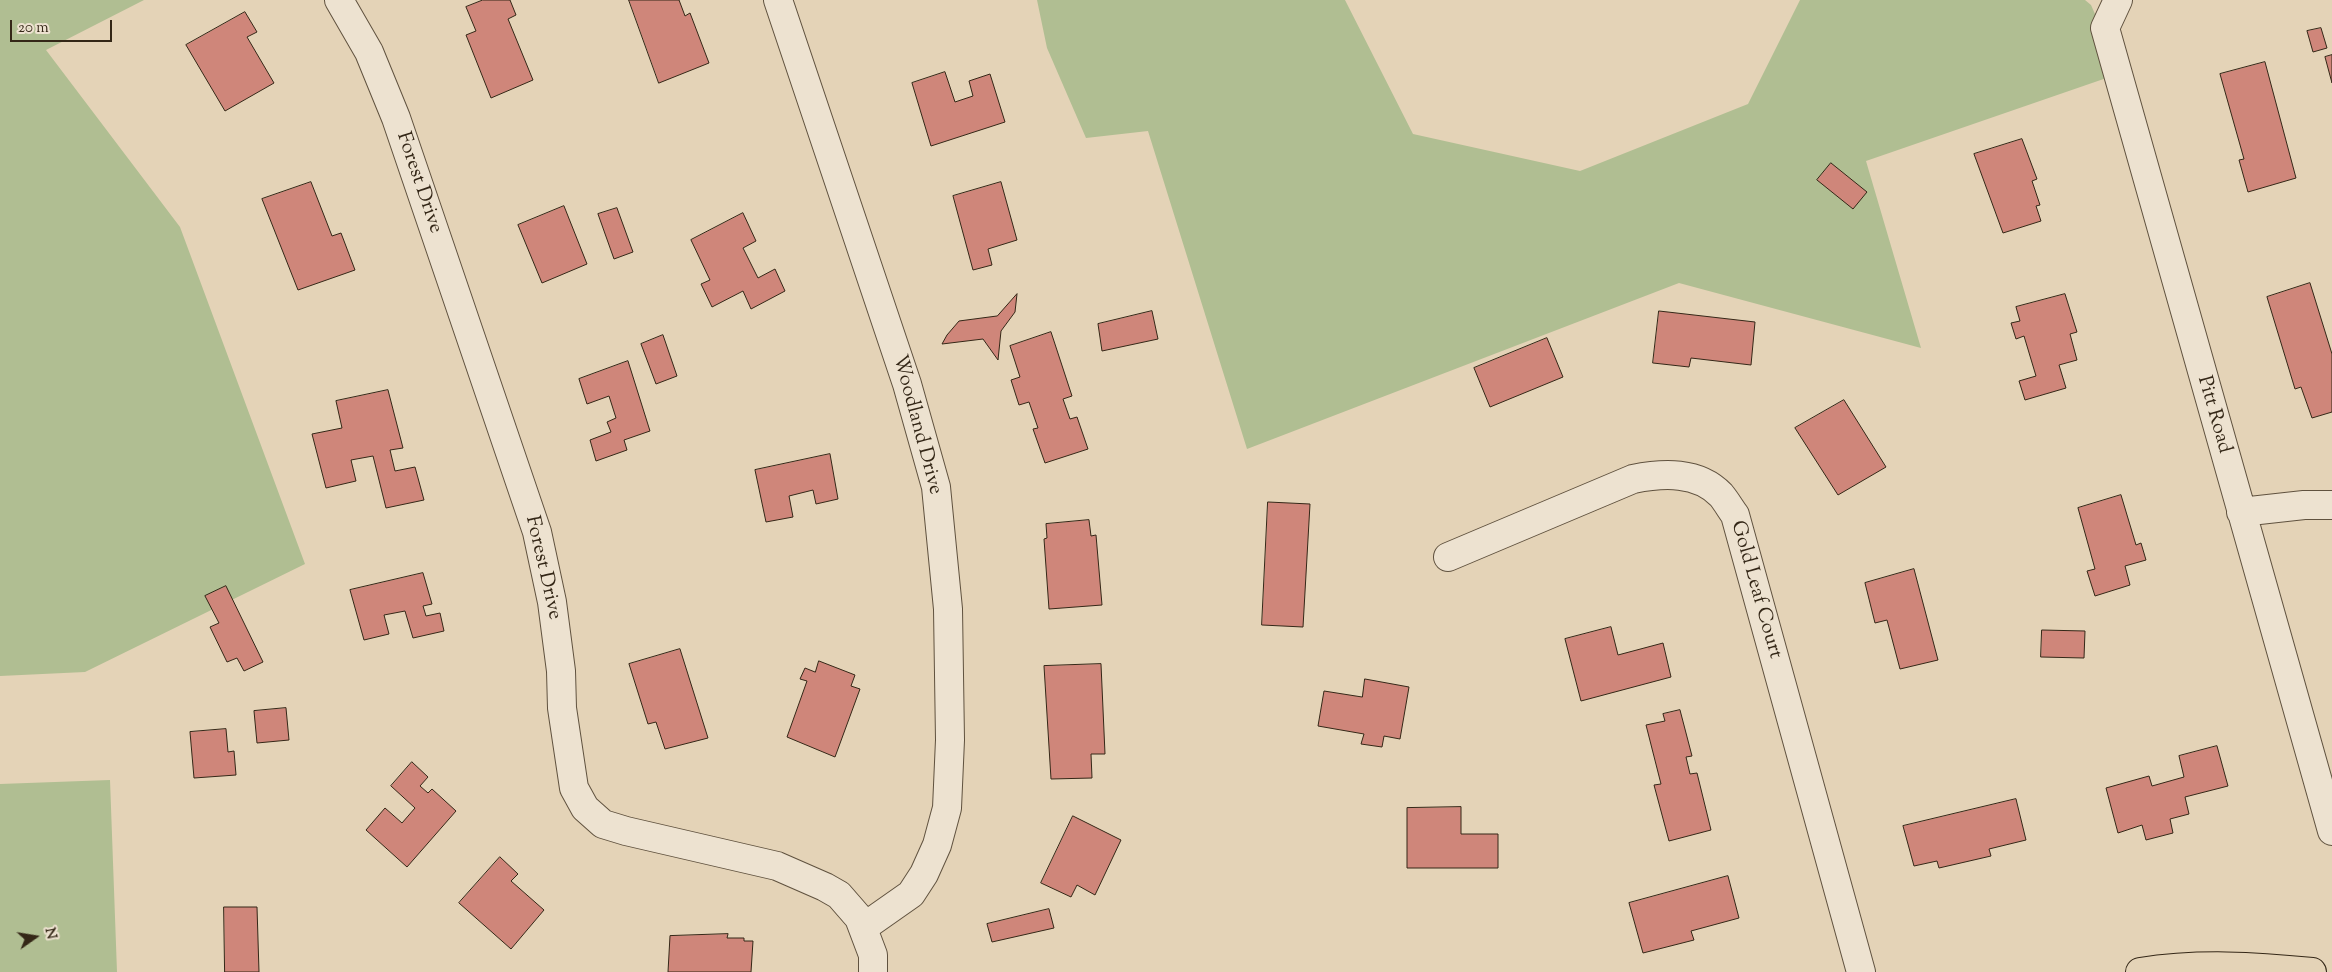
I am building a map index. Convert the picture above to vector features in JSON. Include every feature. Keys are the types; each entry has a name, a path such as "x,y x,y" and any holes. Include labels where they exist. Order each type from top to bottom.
{"main road":[{"path":"2140,972 2172,967 2267,967 2312,972"}],"street":[{"name":"Forest Drive","path":"339,0 369,52 396,118 537,532 552,602 561,672 562,708 574,788 585,808 603,824 777,866 825,886 839,895 864,927 872,955 873,972"},
{"name":"Woodland Drive","path":"778,0 915,412 936,487 948,609 950,740 947,808 937,845 924,874 911,894 864,927"},
{"name":"Pitt Road","path":"2118,0 2105,28 2332,831"},
{"name":"Gold Leaf Court","path":"1448,557 1633,479 1656,474 1680,475 1702,481 1721,495 1734,515 1861,972"},
{"path":"2241,512 2332,505"}],"green space":[{"path":"0,0 144,0 46,50 180,227 305,564 85,672 0,676"},
{"path":"1037,0 1345,0 1413,134 1580,171 1748,104 1800,0 2085,0 2091,5 2121,73 1866,161 1921,348 1679,283 1247,449 1148,131 1086,138 1047,48"},
{"path":"110,780 117,972 0,972 0,784"}],"building":[{"path":"483,0 510,0 516,15 508,19 533,80 491,98 466,35 476,31 466,7"},
{"path":"629,0 679,0 685,16 690,13 709,63 659,83"},
{"path":"245,12 257,32 247,37 274,83 225,111 186,45"},
{"path":"2321,28 2327,48 2313,52 2307,31"},
{"path":"2332,55 2332,83 2325,57"},
{"path":"2265,62 2296,178 2248,192 2239,160 2244,159 2220,74"},
{"path":"945,72 955,102 973,96 969,81 990,74 1005,122 931,146 912,83"},
{"path":"2022,139 2037,179 2032,181 2040,205 2036,206 2041,221 2003,233 1974,154"},
{"path":"1831,163 1867,192 1853,209 1817,180"},
{"path":"311,182 332,236 341,233 355,270 298,290 262,199"},
{"path":"1001,182 1017,240 988,249 992,265 973,270 953,196"},
{"path":"564,206 587,264 542,283 518,225"},
{"path":"617,208 633,252 614,259 598,214"},
{"path":"743,213 756,241 743,248 758,278 775,269 785,291 751,309 743,291 712,307 701,284 710,280 691,240"},
{"path":"2310,283 2332,354 2332,412 2312,418 2301,387 2295,389 2267,297"},
{"path":"1017,294 1015,312 1001,331 998,360 983,339 942,344 959,321 997,316"},
{"path":"2065,294 2077,332 2070,334 2077,360 2059,365 2066,388 2025,400 2019,381 2036,376 2024,336 2016,339 2011,323 2020,321 2016,307"},
{"path":"1152,311 1158,339 1102,351 1098,324"},
{"path":"1659,311 1755,322 1751,365 1691,358 1689,367 1653,363"},
{"path":"1051,332 1072,396 1063,399 1070,419 1077,417 1088,449 1045,463 1033,429 1038,428 1029,402 1019,405 1011,380 1020,377 1010,346"},
{"path":"663,335 677,376 656,384 641,344"},
{"path":"1547,338 1563,377 1490,407 1474,368"},
{"path":"628,361 650,431 624,440 627,450 596,461 590,440 611,432 607,422 616,418 609,396 587,404 579,379"},
{"path":"388,390 403,448 390,450 395,471 415,467 424,500 386,508 373,456 351,460 356,481 326,488 312,434 342,428 336,401"},
{"path":"1844,400 1886,467 1838,495 1795,428"},
{"path":"830,454 838,499 816,504 813,490 789,496 793,517 766,522 755,470"},
{"path":"2121,495 2136,545 2141,543 2146,560 2125,566 2130,585 2095,596 2087,571 2095,569 2078,508"},
{"path":"1268,502 1310,504 1303,627 1262,625"},
{"path":"1089,520 1091,536 1096,535 1102,605 1049,609 1044,539 1047,538 1046,524"},
{"path":"1914,569 1938,660 1900,669 1887,620 1875,623 1865,583"},
{"path":"423,573 432,604 423,606 426,616 440,613 444,631 413,638 405,611 384,615 389,634 364,640 350,590"},
{"path":"226,586 263,662 244,671 237,658 227,662 210,627 219,623 205,596"},
{"path":"1611,627 1618,655 1663,643 1671,677 1581,701 1565,639"},
{"path":"2042,630 2085,631 2084,658 2041,657"},
{"path":"680,649 708,738 665,749 656,722 648,724 629,664"},
{"path":"819,661 855,675 851,686 860,689 835,757 787,737 807,681 800,679 805,668 815,672"},
{"path":"1101,664 1105,754 1091,754 1092,778 1051,779 1044,666"},
{"path":"1365,679 1409,687 1400,739 1384,736 1382,747 1361,744 1364,734 1318,726 1324,691 1362,697"},
{"path":"286,708 289,740 257,743 254,711"},
{"path":"1680,710 1692,756 1686,757 1690,774 1697,773 1711,830 1669,841 1654,785 1661,784 1646,725 1665,721 1663,714"},
{"path":"226,729 228,752 234,751 236,775 194,778 190,732"},
{"path":"2217,746 2228,786 2185,797 2189,814 2170,819 2173,833 2146,840 2142,825 2118,833 2106,788 2149,776 2152,786 2184,777 2179,756"},
{"path":"412,762 428,777 420,786 428,793 432,789 456,811 407,867 366,830 385,808 402,823 415,808 391,786"},
{"path":"2016,799 2026,840 1989,849 1991,856 1939,868 1937,861 1914,866 1903,826"},
{"path":"1461,807 1461,834 1498,834 1498,868 1407,868 1407,808"},
{"path":"1073,816 1121,840 1095,895 1077,885 1071,897 1041,883"},
{"path":"500,857 518,874 511,881 544,910 511,949 459,903"},
{"path":"1728,876 1739,918 1691,931 1694,940 1643,953 1629,903"},
{"path":"224,907 257,907 259,972 225,972"},
{"path":"1049,909 1054,928 992,942 987,924"},
{"path":"728,934 727,938 744,938 744,941 753,941 751,972 668,972 670,936"}]}
